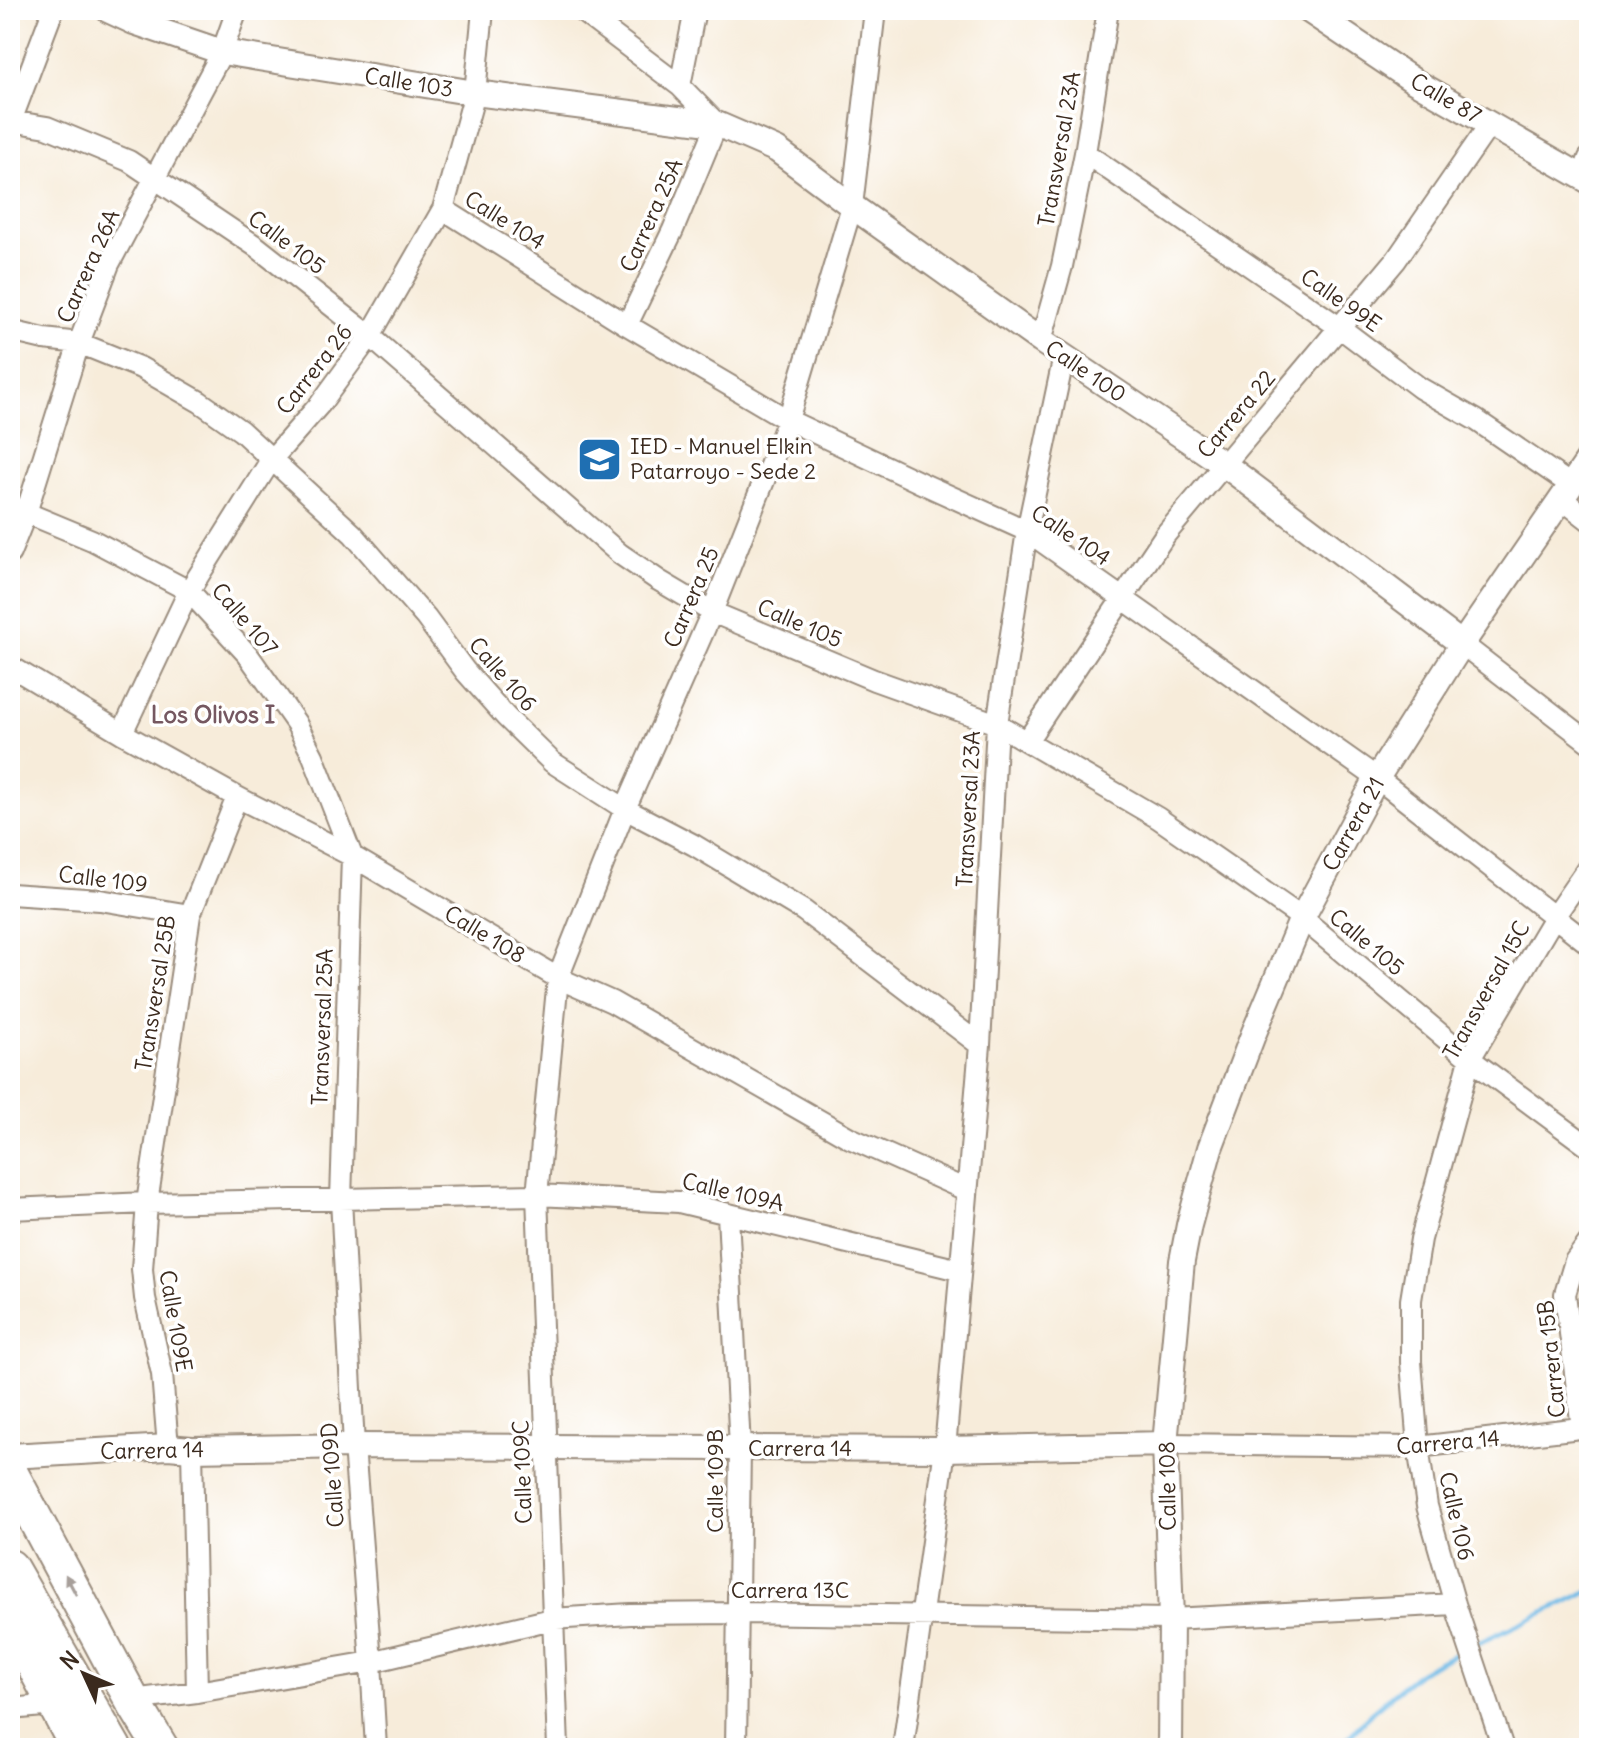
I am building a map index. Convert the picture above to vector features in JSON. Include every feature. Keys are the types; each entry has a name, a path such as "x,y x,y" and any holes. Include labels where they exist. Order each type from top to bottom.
{"highway":[{"path":"10,1472 132,1700 161,1748"},
{"path":"10,1567 114,1748"},
{"path":"10,1620 78,1748"}],"street":[{"path":"10,121 53,10"},
{"name":"Calle 103","path":"108,10 222,52 475,93 717,124"},
{"name":"Carrera 26A","path":"10,553 18,510 109,264 222,52 237,10"},
{"name":"Carrera 26","path":"122,733 189,591 271,460 321,403 370,336 443,209 475,93 483,10"},
{"name":"Calle 100","path":"580,10 680,86 717,124 777,150 1041,341 1225,465 1589,742"},
{"path":"680,86 695,10"},
{"name":"Carrera 25","path":"537,1195 558,978 625,809 712,612 788,420 852,206 875,10"},
{"name":"Transversal 23A","path":"1041,341 1062,266 1085,153 1108,10"},
{"name":"Calle 87","path":"1308,10 1414,81 1490,124 1587,171"},
{"name":"Calle 105","path":"10,121 47,127 129,161 257,247 370,336 620,554 658,580 712,612 874,680 997,724 1158,818 1302,918 1470,1059 1589,1147"},
{"name":"Carrera 25A","path":"627,325 673,230 717,124"},
{"name":"Carrera 22","path":"1027,741 1165,535 1396,260 1490,124"},
{"name":"Calle 99E","path":"1085,153 1339,327 1420,388 1476,420 1566,492 1589,520"},
{"name":"Calle 104","path":"443,209 627,325 788,420 1027,531 1377,778 1589,944"},
{"name":"Calle 106","path":"10,331 79,343 141,368 200,402 241,431 353,534 426,618 465,671 552,762 625,809 694,845 804,911 980,1045"},
{"name":"Transversal 23A","path":"959,1270 980,1045 997,724 1027,531 1064,356"},
{"name":"Carrera 21","path":"1189,1225 1210,1148 1302,918 1377,778 1462,644 1589,459"},
{"name":"Calle 107","path":"18,510 92,540 189,591 248,655 296,723 313,756 352,856"},
{"name":"Calle 108","path":"10,666 237,797 352,856 558,978 612,1002 850,1138 966,1190"},
{"name":"Transversal 25B","path":"147,1203 190,915 237,797"},
{"name":"Transversal 25A","path":"341,1199 352,856"},
{"name":"Transversal 15C","path":"1421,1239 1470,1059 1554,917 1589,866"},
{"name":"Calle 109","path":"10,894 100,900 190,915"},
{"name":"Calle 109A","path":"10,1209 537,1195 679,1202 959,1270"},
{"name":"Calle 109C","path":"537,1195 558,1748"},
{"name":"Calle 109D","path":"341,1199 354,1446 376,1748"},
{"name":"Calle 109E","path":"147,1203 142,1269 145,1298 180,1448 197,1692"},
{"name":"Calle 109B","path":"728,1215 740,1448 736,1748"},
{"name":"Calle 108","path":"1170,1748 1171,1619 1165,1444 1182,1261 1189,1225"},
{"name":"Calle 106","path":"1421,1239 1411,1300 1411,1362 1418,1447 1427,1506 1455,1604 1503,1748"},
{"name":"Carrera 15B","path":"1585,1427 1565,1294 1575,1261 1589,1242"},
{"path":"903,1748 945,1449 959,1270"},
{"name":"Carrera 14","path":"10,1456 180,1448 354,1446 945,1449 1165,1444 1418,1447 1585,1427"},
{"name":"Carrera 13C","path":"132,1700 371,1662 552,1619 630,1614 739,1613 1171,1619 1455,1604"},
{"path":"10,1709 55,1705"}],"waterway":[{"path":"1474,1645 1589,1591"},
{"path":"1339,1748 1373,1711 1420,1672 1465,1649"}],"place":[{"name":"IED - Manuel Elkin Patarroyo - Sede 2","path":"599,459"}],"district":[{"name":"Los Olivos I","path":"213,714"}]}
